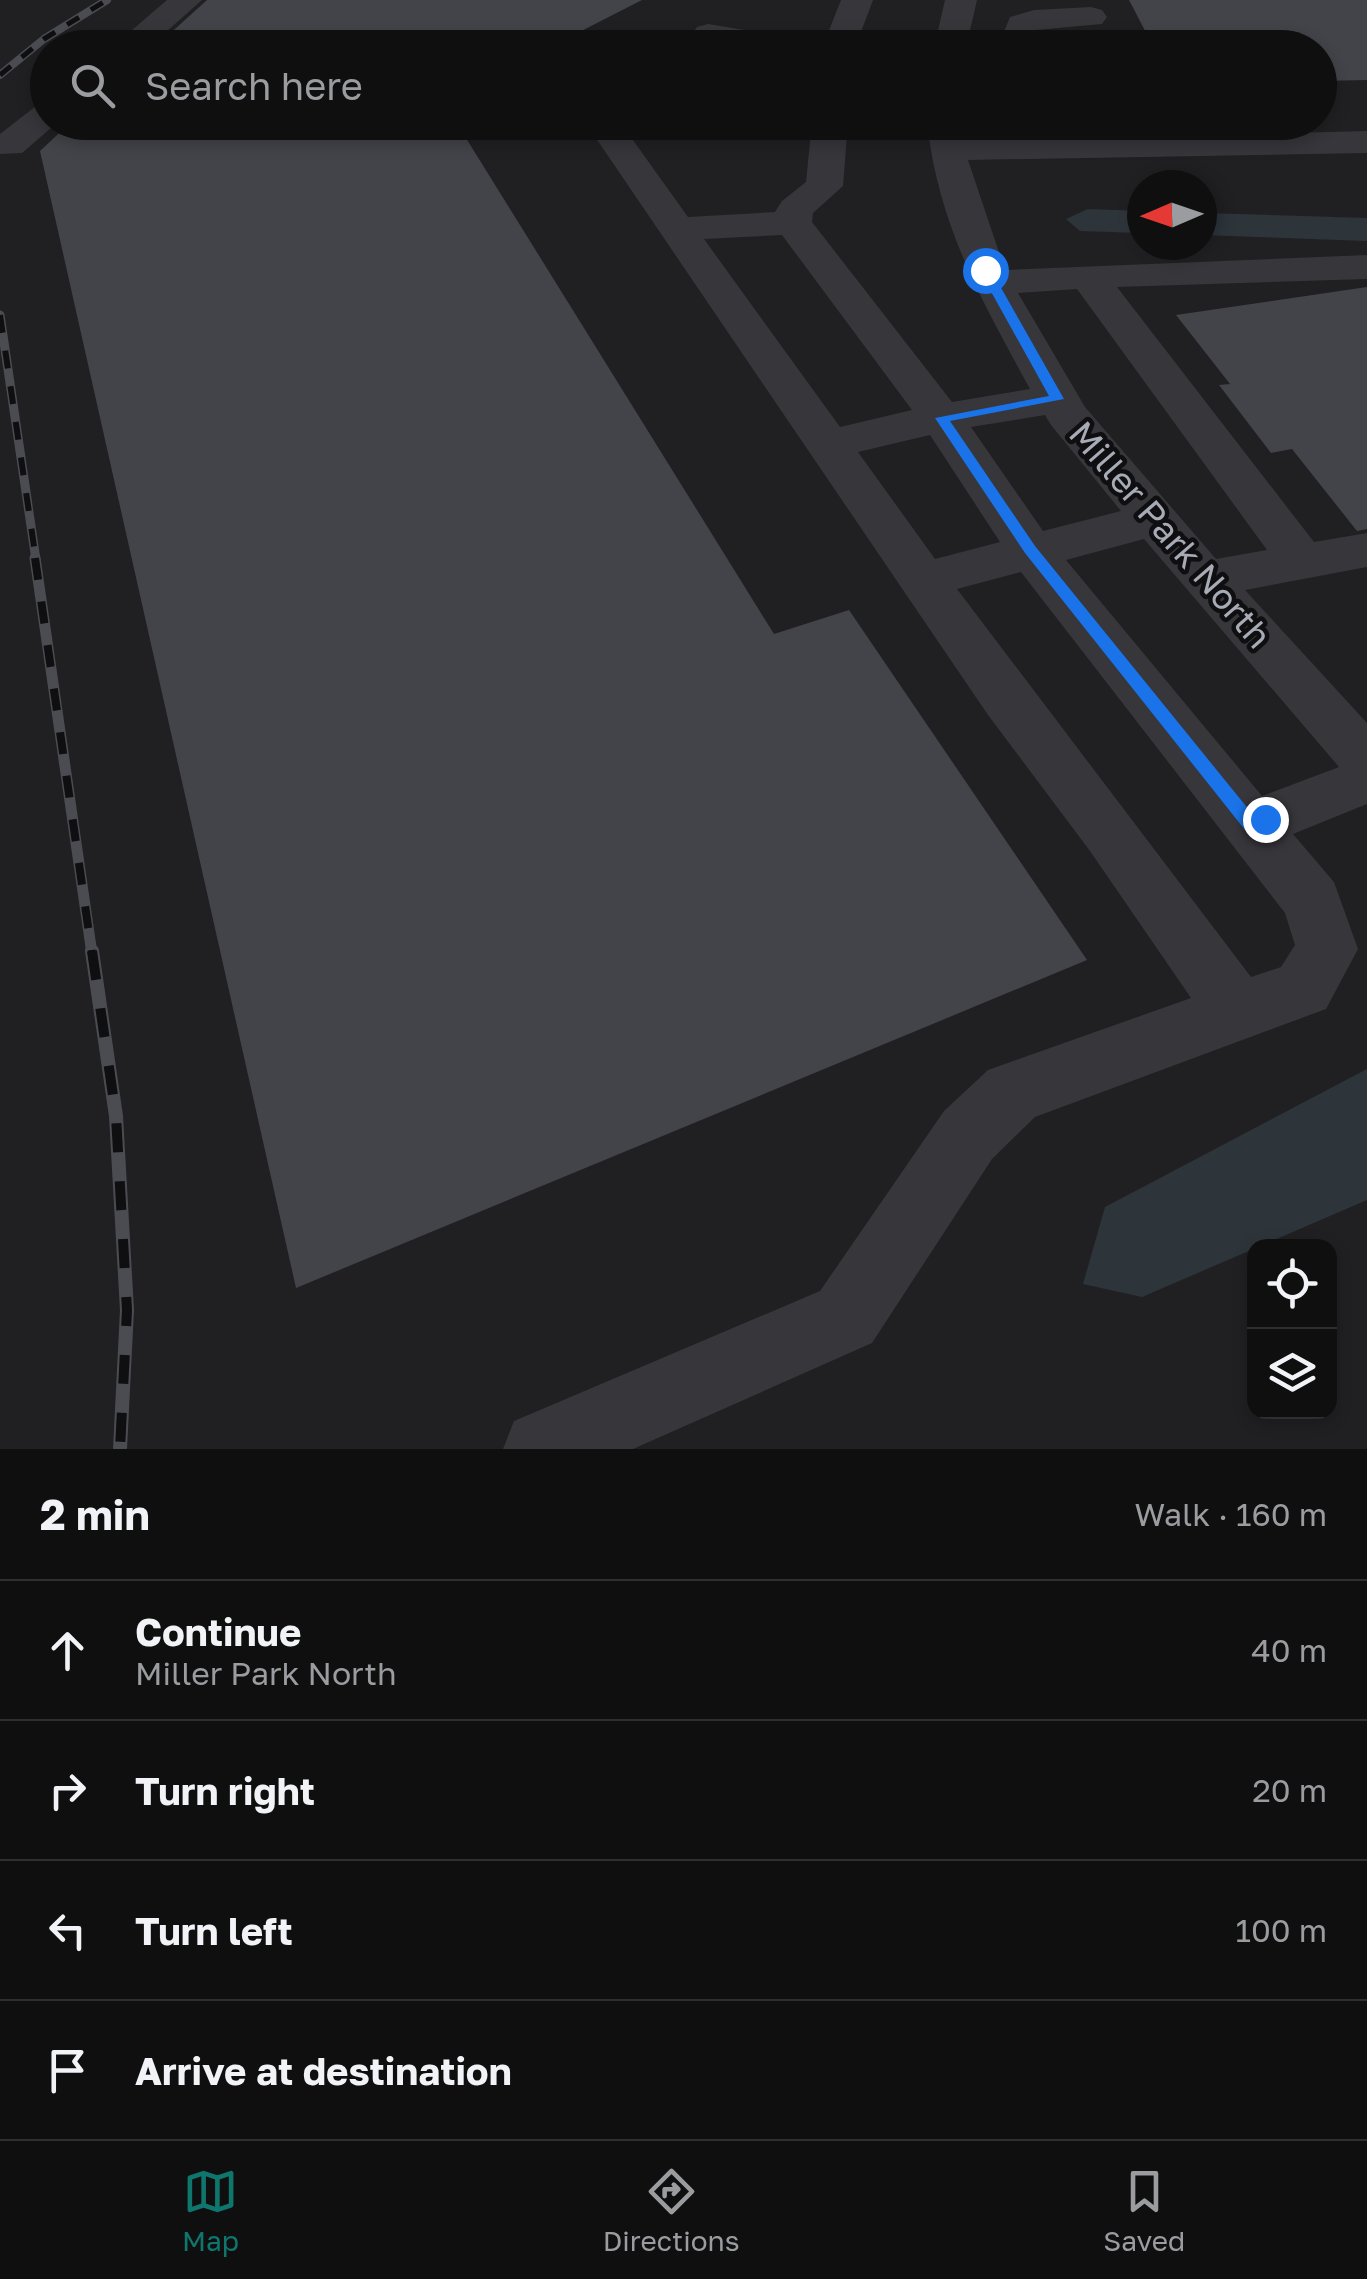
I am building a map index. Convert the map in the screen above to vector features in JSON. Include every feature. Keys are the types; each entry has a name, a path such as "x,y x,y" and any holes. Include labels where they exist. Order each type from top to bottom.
{"street":[{"path":"150,30 186,0"},
{"path":"845,30 857,0"},
{"path":"954,30 961,0"},
{"path":"714,30 743,8"},
{"path":"1020,30 1021,24 1087,8"},
{"path":"9,145 30,128"},
{"path":"615,140 1007,700 1111,834 1238,1012"},
{"path":"542,1449 846,1317 968,1135 1012,1093 1304,988 1327,949 1312,901 1030,550 941,418 793,223 795,209 824,186 828,140"},
{"name":"Miller Park North","path":"947,140 950,164 992,283 1066,415 1205,579 1367,760"},
{"path":"1310,140 1367,142"},
{"path":"677,229 793,223"},
{"path":"992,283 1367,267"},
{"path":"1088,276 1302,562"},
{"path":"829,444 941,418 1058,399"},
{"path":"923,580 1155,519"},
{"path":"1205,579 1367,550"},
{"path":"1251,825 1367,780"}],"shaded area":[{"path":"0,0 1367,0 1367,1449 0,1449"},
{"path":"1088,209 1127,210 1127,233 1080,231 1066,219"},
{"path":"1217,213 1367,218 1367,241 1217,236"},
{"path":"1367,1069 1367,1200 1277,1239 1247,1239 1247,1252 1142,1297 1083,1284 1105,1207"}],"building":[{"path":"207,0 642,0 583,30 174,30"},
{"path":"1129,0 1367,0 1367,80 1337,81 1337,30 1145,30"},
{"path":"52,140 467,140 774,634 849,610 1087,960 296,1288 40,151"},
{"path":"1367,287 1367,529 1357,531 1292,449 1271,453 1219,385 1230,384 1176,315"}],"railway":[{"path":"59,30 107,0"},
{"path":"0,75 30,50"},
{"path":"0,315 36,560"},
{"path":"35,558 92,954"},
{"path":"92,951 116,1116 127,1310 120,1449"}],"route":[{"path":"985,270 1058,399 941,418 1030,550 1251,825 1265,819"}]}
